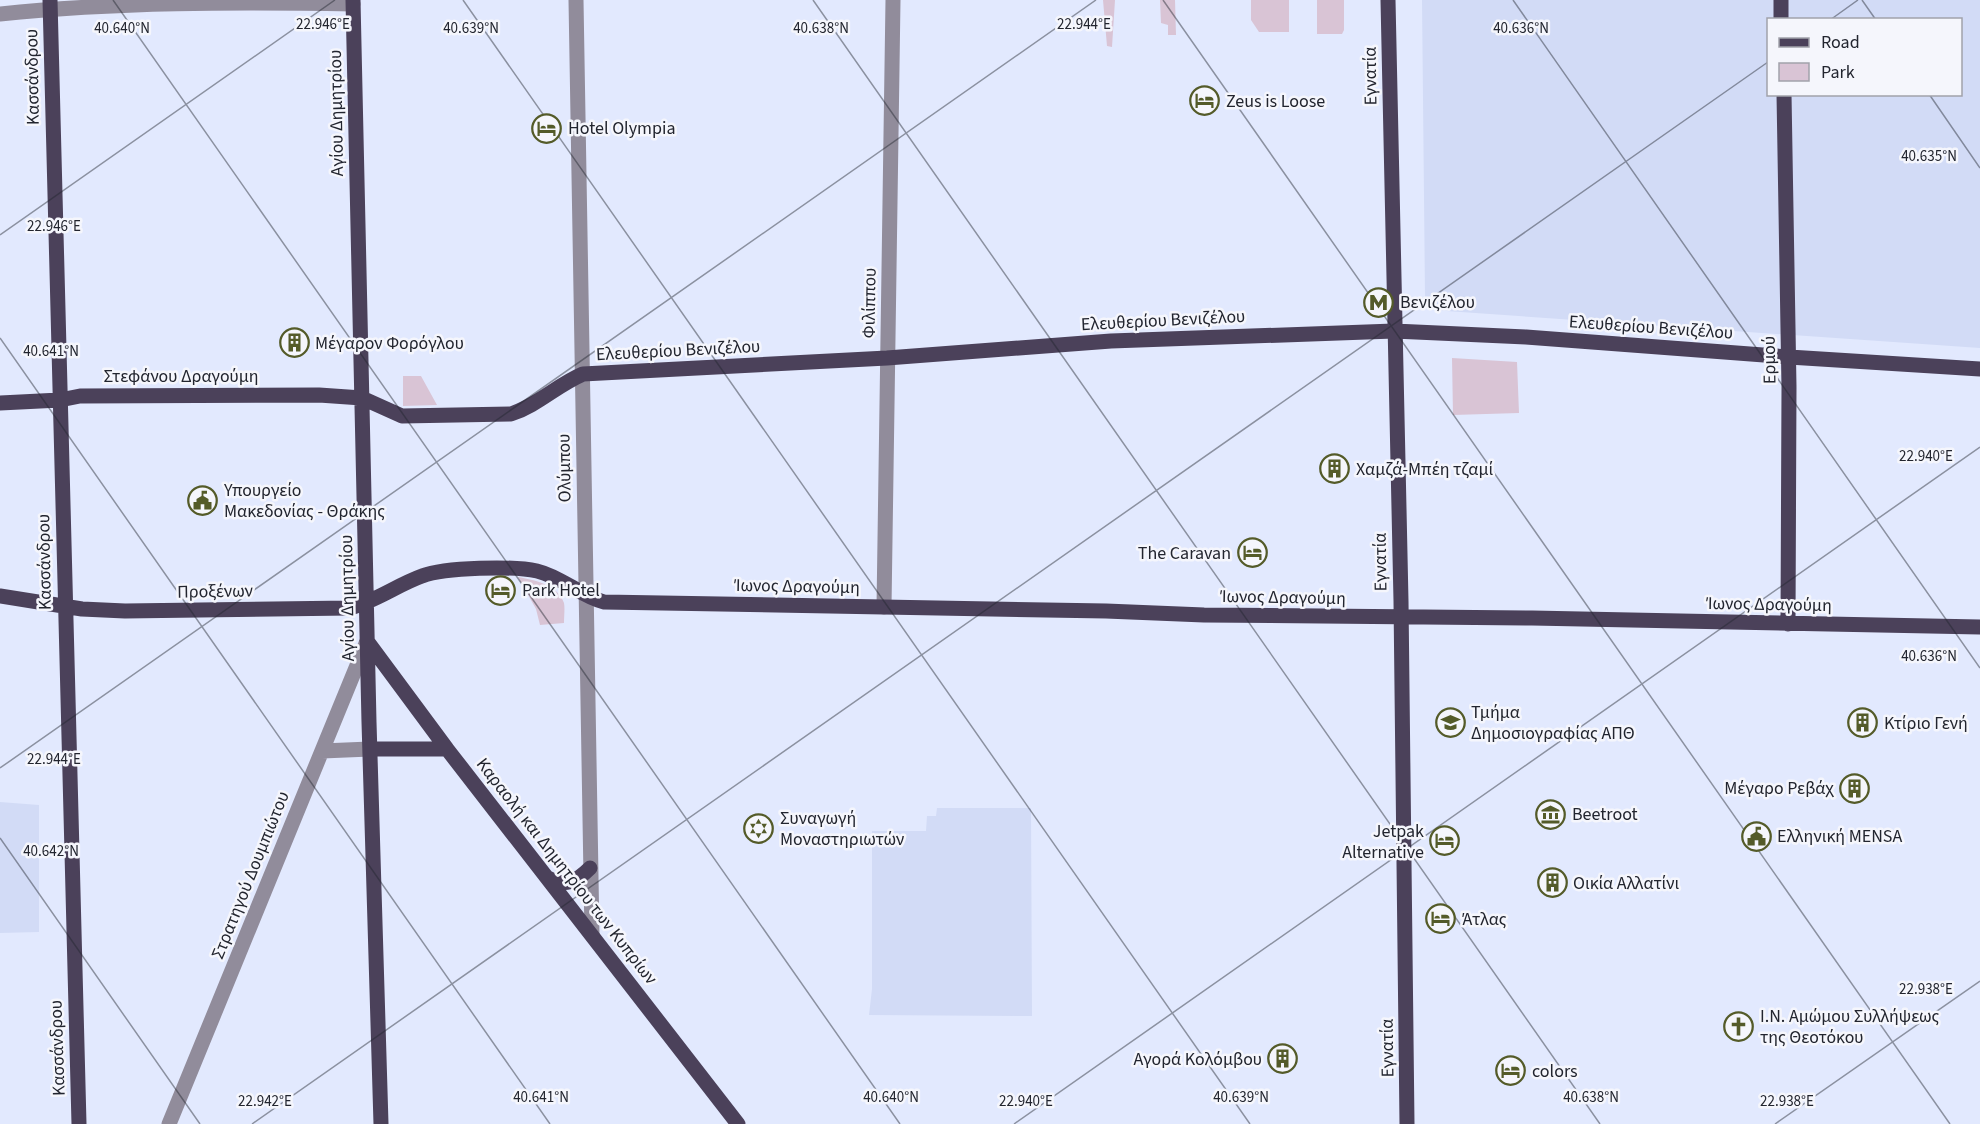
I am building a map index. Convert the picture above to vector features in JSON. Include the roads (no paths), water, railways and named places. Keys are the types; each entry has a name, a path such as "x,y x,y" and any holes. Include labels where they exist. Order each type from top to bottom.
{"main road":[{"name":"Εγνατία","path":"1388,0 1401,618 1407,1124"},
{"path":"1781,0 1781,18"},
{"name":"Αγίου Δημητρίου","path":"353,2 366,603 381,1124"},
{"name":"Κασσάνδρου","path":"50,4 78,1124"},
{"name":"Ερμού","path":"1784,96 1789,357 1788,624"},
{"name":"Ελευθερίου Βενιζέλου","path":"362,398 402,416 511,414 527,408 568,381 583,374 887,358 1112,341 1394,330 1980,369"},
{"name":"Στεφάνου Δραγούμη","path":"0,403 60,400 80,396 307,395 362,398"},
{"path":"366,603 414,579 444,570 520,568 534,570 554,576 586,596"},
{"name":"Προξένων","path":"0,596 64,607 173,611 350,608 366,603"},
{"name":"Ίωνος Δραγούμη","path":"586,596 604,602 1980,627"},
{"name":"Καραολή και Δημητρίου των Κυπρίων","path":"367,641 447,749 738,1124"},
{"path":"370,749 447,749"},
{"path":"547,877 557,883 572,882 590,868"}],"street":[{"name":"Ολύμπου","path":"576,0 592,934"},
{"name":"Φιλίππου","path":"884,607 892,0"},
{"path":"0,14 50,4 353,2"},
{"name":"Στρατηγού Δουμπιώτου","path":"169,1124 367,641"},
{"path":"322,751 370,749"}],"place":[{"name":"Zeus is Loose","path":"1205,101"},
{"name":"Hotel Olympia","path":"547,128"},
{"name":"Βενιζέλου","path":"1379,302"},
{"name":"Μέγαρον Φορόγλου","path":"294,343"},
{"name":"Χαμζά-Μπέη τζαμί","path":"1335,469"},
{"name":"Υπουργείο Μακεδονίας - Θράκης","path":"203,500"},
{"name":"The Caravan","path":"1252,553"},
{"name":"Park Hotel","path":"501,590"},
{"name":"Τμήμα Δημοσιογραφίας ΑΠΘ","path":"1450,722"},
{"name":"Κτίριο Γενή","path":"1863,723"},
{"name":"Μέγαρο Ρεβάχ","path":"1855,788"},
{"name":"Beetroot","path":"1551,814"},
{"name":"Συναγωγή Μοναστηριωτών","path":"759,828"},
{"name":"Ελληνική MENSA","path":"1756,836"},
{"name":"Jetpak Alternative","path":"1445,841"},
{"name":"Οικία Αλλατίνι","path":"1552,883"},
{"name":"Άτλας","path":"1441,919"},
{"name":"I.N. Αμώμου Συλλήψεως της Θεοτόκου","path":"1739,1026"},
{"name":"Αγορά Κολόμβου","path":"1283,1059"},
{"name":"colors","path":"1511,1071"}]}
